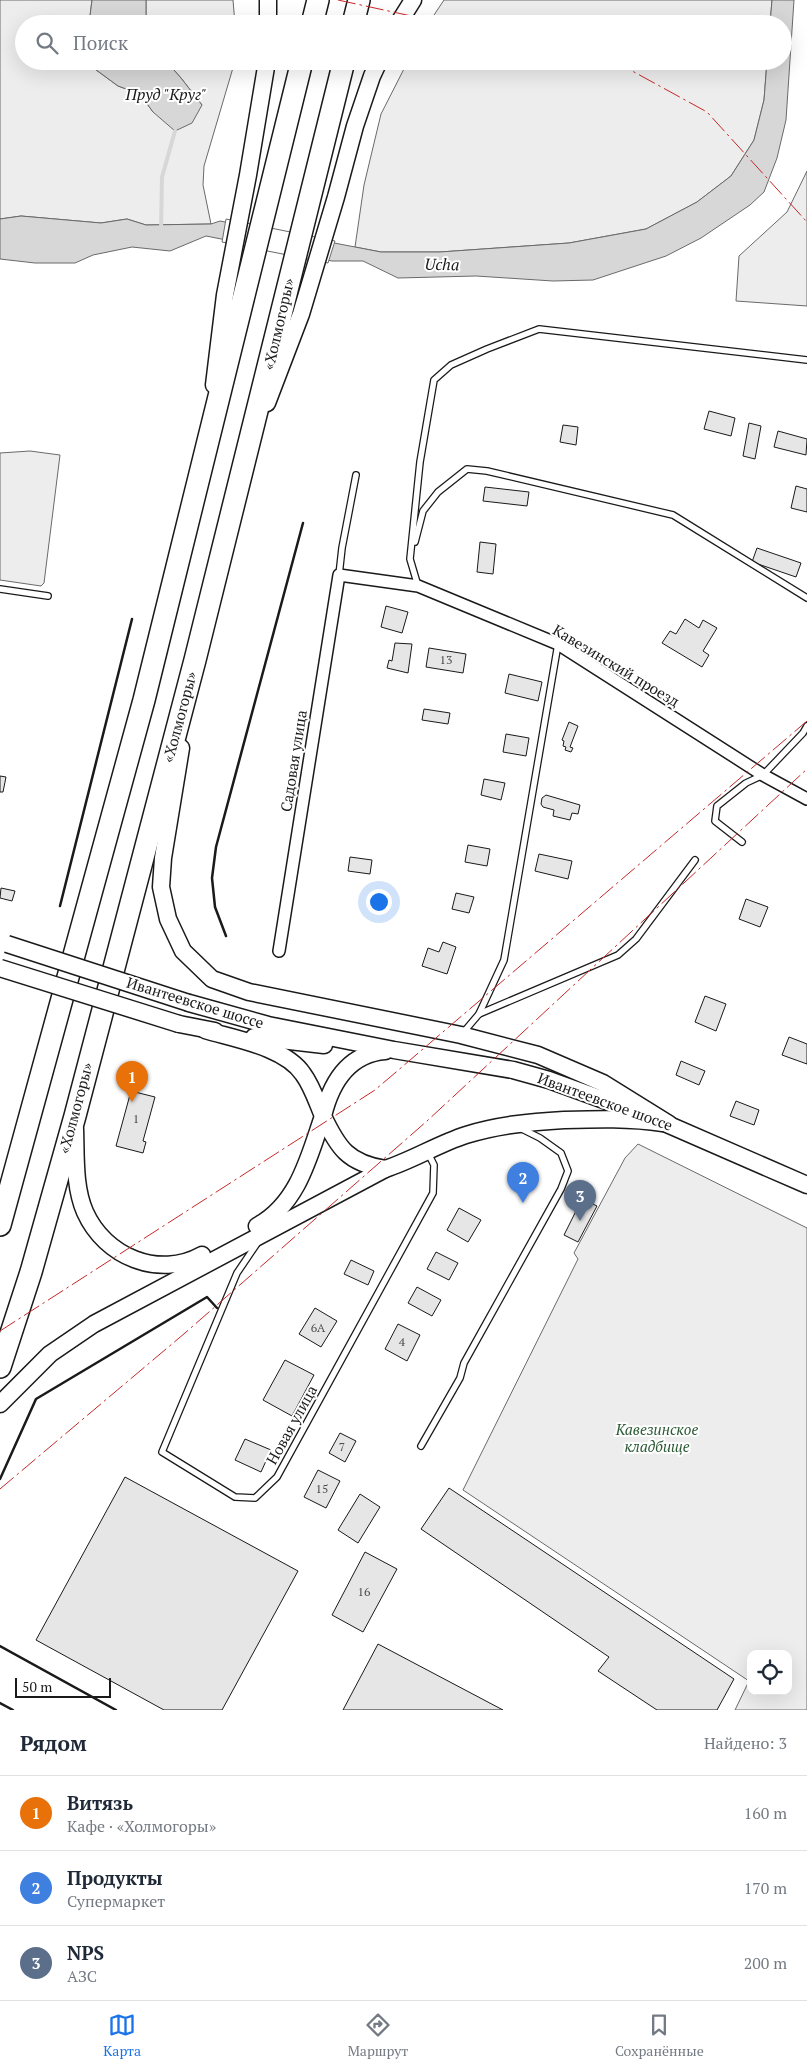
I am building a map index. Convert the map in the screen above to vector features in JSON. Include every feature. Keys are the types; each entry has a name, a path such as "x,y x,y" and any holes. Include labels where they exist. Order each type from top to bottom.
{"highway":[{"path":"313,15 316,0"},
{"path":"355,15 359,0"},
{"path":"0,1225 144,700 207,440 234,297 273,181 300,70"},
{"name":"«Холмогоры»","path":"0,1367 31,1272 75,1116 245,462 291,312 311,190 342,70"}],"main road":[{"path":"268,0 268,15"},
{"path":"404,15 413,0"},
{"path":"234,297 248,175 266,70"},
{"path":"291,312 336,197 355,126 375,70"},
{"path":"195,660 169,821 162,887 168,919 183,951 212,979 249,992 461,1035 538,1055 603,1083 669,1124"},
{"name":"Ивантеевское шоссе","path":"4,943 189,1003 268,1025 394,1050 513,1070 549,1080 669,1124 807,1185"},
{"name":"Ивантеевское шоссе","path":"0,968 179,1024 206,1030 299,1043 394,1050"},
{"path":"206,1030 265,1048 292,1061 303,1072 310,1083 322,1116 333,1138 343,1151 361,1164 385,1169"},
{"path":"75,1116 78,1183 85,1212 102,1240 124,1256 148,1264 172,1265 189,1262 264,1222 277,1212 288,1199 300,1178 332,1086 347,1068 368,1054 394,1050"},
{"path":"0,1404 32,1370 60,1346 94,1324 385,1169 467,1134 511,1124 605,1118 626,1118 669,1124"}],"street":[{"name":"Кавезинский проезд","path":"339,575 418,586 558,644 763,775 807,799"},
{"name":"Садовая улица","path":"279,951 339,575"}],"lane":[{"path":"418,586 410,559 420,462 434,380 451,365 539,329 807,360"},
{"path":"410,559 423,510 438,492 467,469 487,471 672,515 807,598"},
{"path":"339,575 342,548 356,475"},
{"path":"0,589 48,596"},
{"path":"461,1035 479,1014 504,960 558,644"},
{"path":"742,842 716,821 718,806 746,783 763,775 803,733 807,726"},
{"path":"479,1014 618,955 636,939 695,860"},
{"path":"421,1446 460,1378 464,1363 561,1190 568,1171 561,1153 540,1138 511,1124"},
{"name":"Новая улица","path":"266,1231 237,1273 162,1452 235,1497 255,1498 278,1476 434,1193 434,1165 428,1151"}],"shaded area":[{"path":"0,0 92,0 90,15 15,15 15,70 96,70 118,86 140,94 153,112 202,105 174,70 232,70 204,166 203,185 211,224 146,225 127,219 101,223 21,216 0,219"},
{"path":"146,0 233,0 234,15 146,15"},
{"path":"444,0 772,0 771,15 434,15"},
{"path":"403,70 766,70 764,100 754,140 731,176 697,202 646,229 569,243 440,252 381,252 355,247 364,185 381,114"},
{"path":"807,171 807,306 736,301 739,256 787,212"},
{"path":"30,451 60,455 44,583 41,586 0,580 0,453"},
{"name":"Кавезинское кладбище","path":"638,1144 807,1228 807,1710 735,1710 747,1685 747,1695 792,1695 792,1650 747,1650 747,1680 463,1490 578,1259 574,1253 625,1158"}],"water":[{"path":"92,0 146,0 146,15 90,15"},
{"path":"772,0 794,0 792,30 792,15 771,15"},
{"name":"Пруд \"Круг\"","path":"96,70 174,70 202,105 192,123 175,131 153,112 140,94 118,86"},
{"name":"Ucha","path":"766,70 789,70 786,120 777,158 764,192 750,205 701,238 666,256 593,280 553,281 476,276 398,278 363,261 332,261 206,236 170,251 132,247 93,255 75,263 35,263 0,259 0,219 21,216 101,223 127,219 146,225 211,224 220,221 381,252 440,252 569,243 646,229 697,202 731,176 754,140 764,100"}],"pier":[{"path":"226,219 335,241 328,263 222,242"}],"building":[{"path":"709,411 735,418 731,436 704,429"},
{"path":"749,423 761,426 755,459 743,456"},
{"path":"563,425 578,427 576,445 560,442"},
{"path":"778,431 807,439 806,455 774,447"},
{"path":"796,486 807,489 807,512 791,508"},
{"path":"485,487 529,492 527,506 483,501"},
{"path":"480,542 496,544 493,574 477,572"},
{"path":"757,548 801,563 796,577 752,562"},
{"path":"386,606 408,612 402,633 381,627"},
{"path":"685,619 699,628 703,620 717,628 703,651 709,655 702,667 662,643 670,631 676,634"},
{"path":"395,643 412,644 408,673 387,668 389,660 392,661"},
{"path":"429,648 466,654 463,673 426,667"},
{"path":"509,674 542,682 538,701 505,693"},
{"path":"424,709 450,713 448,724 422,720"},
{"path":"569,722 578,726 570,747 573,748 571,752 565,750 566,747 563,746 564,741 562,740"},
{"path":"506,734 529,738 526,756 503,752"},
{"path":"0,776 6,777 3,792 0,792"},
{"path":"484,779 505,783 501,800 481,795"},
{"path":"546,795 580,805 578,814 572,813 570,820 553,816 554,810 543,807 541,804 542,798"},
{"path":"468,845 490,849 487,866 465,862"},
{"path":"539,854 572,861 568,879 535,871"},
{"path":"350,857 372,860 370,874 348,871"},
{"path":"1,888 15,891 12,901 0,898"},
{"path":"456,893 474,897 469,913 452,909"},
{"path":"746,899 768,907 760,927 739,919"},
{"path":"443,942 456,947 447,974 422,966 428,948 439,952"},
{"path":"705,996 726,1004 716,1031 695,1022"},
{"path":"789,1037 807,1044 807,1064 782,1055"},
{"path":"681,1061 705,1071 699,1085 676,1075"},
{"path":"131,1091 155,1097 143,1141 146,1142 143,1153 116,1146"},
{"path":"736,1101 759,1110 754,1125 730,1116"},
{"path":"582,1199 597,1206 578,1242 564,1235"},
{"path":"459,1208 481,1220 468,1242 447,1230"},
{"path":"436,1252 458,1263 449,1280 427,1269"},
{"path":"351,1260 374,1271 368,1285 344,1274"},
{"path":"417,1287 441,1300 432,1316 408,1303"},
{"path":"315,1308 337,1321 321,1347 299,1334"},
{"path":"398,1324 420,1335 407,1361 385,1349"},
{"path":"285,1360 314,1375 292,1416 263,1400"},
{"path":"340,1433 356,1441 345,1462 329,1453"},
{"path":"245,1439 271,1450 261,1472 235,1460"},
{"path":"318,1470 340,1481 326,1508 304,1497"},
{"path":"125,1477 298,1571 222,1710 164,1710 36,1640"},
{"path":"449,1488 734,1679 717,1710 657,1710 598,1671 609,1657 421,1529"},
{"path":"360,1494 380,1507 358,1543 338,1530"},
{"path":"365,1552 397,1569 363,1632 332,1615"},
{"path":"378,1644 503,1710 343,1710"}],"waterway":[{"path":"161,229 162,177 175,131"}],"wall":[{"path":"226,936 215,907 212,878 216,847 303,523"},
{"path":"60,906 132,619"},
{"path":"0,1479 36,1399 207,1297 217,1308"},
{"path":"0,1646 116,1710"},
{"path":"0,1703 13,1710"}],"power":[{"path":"338,0 407,15"},
{"path":"630,70 707,112 807,222"},
{"path":"0,1331 375,1090 807,721"},
{"path":"0,1489 185,1333 427,1121 807,769"}],"place":[{"name":"Витязь","path":"132,1102"},
{"name":"Продукты","path":"523,1203"},
{"name":"NPS","path":"580,1221"}]}
